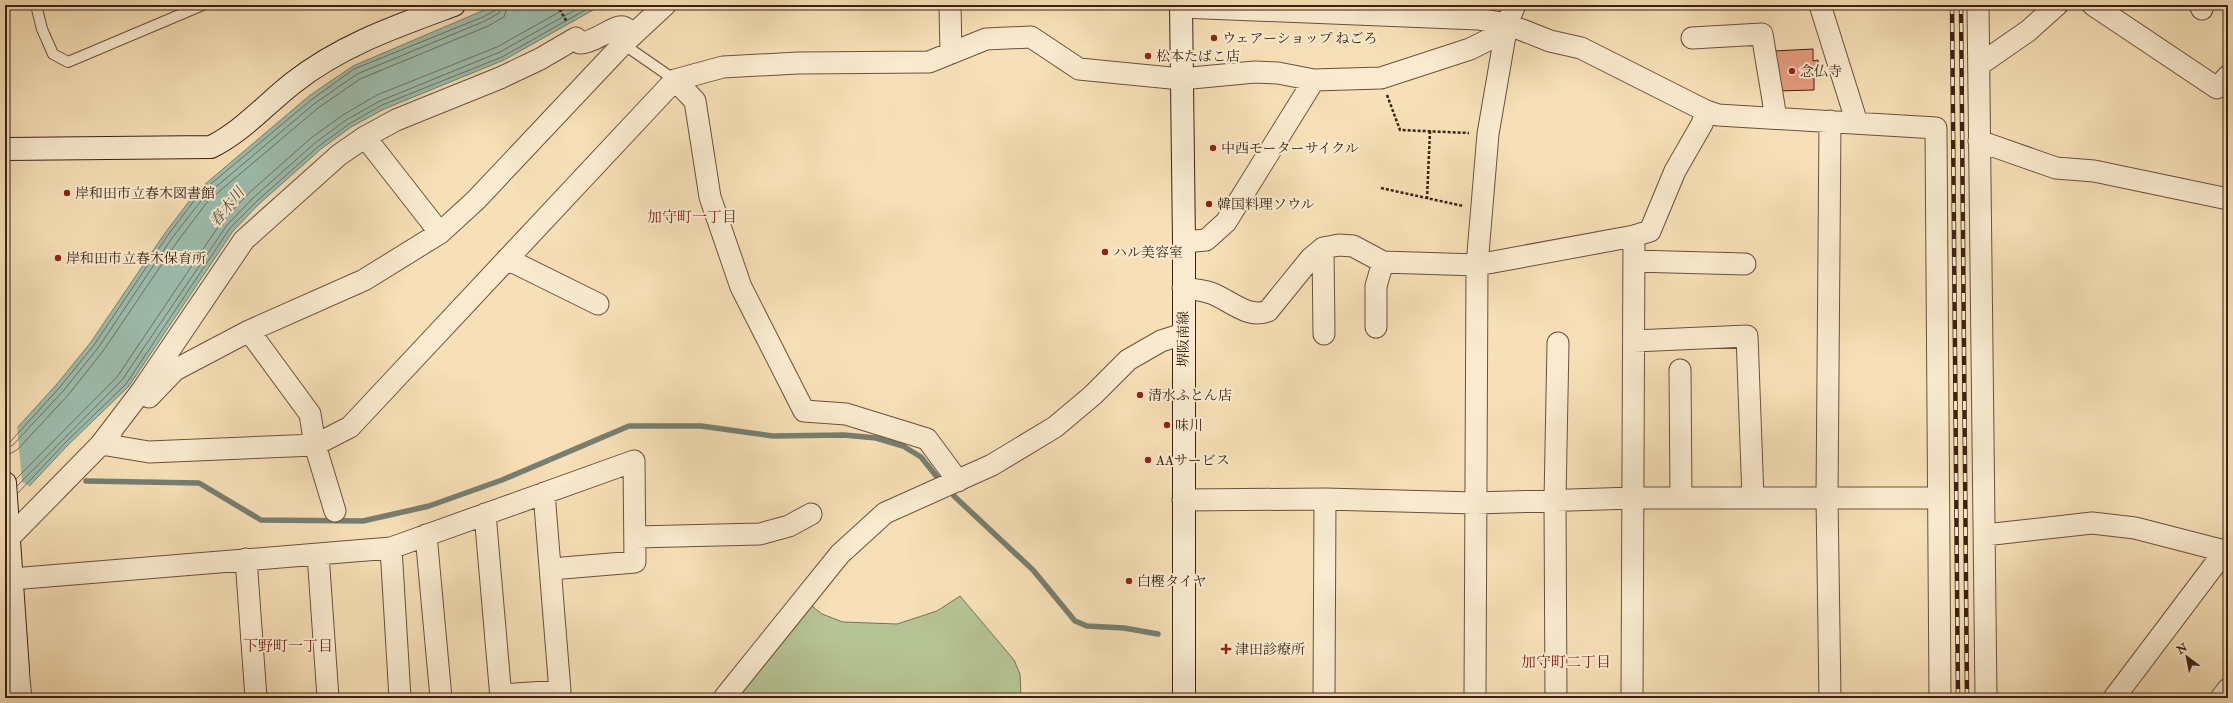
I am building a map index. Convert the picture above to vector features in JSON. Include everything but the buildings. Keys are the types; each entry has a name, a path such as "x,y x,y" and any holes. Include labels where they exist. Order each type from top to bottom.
{"main road":[{"path":"5,149 211,147 231,137 292,83 330,57 372,35 454,5"},
{"name":"堺阪南線","path":"1181,6 1184,242 1184,698"},
{"path":"5,483 18,670"}],"street":[{"path":"8,532 102,444 176,370 249,331 364,280 440,233 476,200 628,40 665,5"},
{"path":"950,5 951,53"},
{"path":"1820,5 1857,123"},
{"path":"1978,5 1986,698"},
{"path":"1979,65 2028,31 2057,5"},
{"path":"2093,5 2217,88 2228,76"},
{"path":"1181,6 1509,20 1550,41 1580,48 1706,111 1718,115 1936,128 1940,698"},
{"path":"102,444 149,452 316,445 350,427 675,80 723,67 798,63 929,62 986,39 1031,37 1079,69 1181,79 1263,72 1278,73 1314,80 1381,78 1470,49 1509,20"},
{"path":"1475,698 1477,265 1488,134 1509,20"},
{"path":"102,444 143,389 244,240 339,155 365,137 396,120 500,78 576,38 580,43 589,43 618,26 624,27 628,40"},
{"path":"1692,38 1762,34 1776,118"},
{"path":"675,80 695,101 710,197 741,287 804,412 846,414 927,439 958,481"},
{"path":"1184,242 1206,240 1226,222 1314,80"},
{"path":"1183,288 1211,293 1248,312 1258,315 1268,311 1311,258 1323,248 1339,245 1353,246 1383,262 1477,265 1634,236 1650,231 1675,171 1702,124 1706,111"},
{"path":"1830,121 1827,498 1830,698"},
{"path":"365,137 440,233"},
{"path":"1979,141 2056,168 2094,170 2228,199"},
{"path":"1632,698 1634,236"},
{"path":"1323,248 1324,334"},
{"path":"507,259 598,304"},
{"path":"1634,261 1745,264"},
{"path":"1381,317 1376,286 1383,262"},
{"path":"249,331 310,414 316,445 336,511"},
{"path":"724,698 840,554 885,513 913,499 958,481 992,464 1055,426 1093,395 1128,360 1161,341 1183,334"},
{"path":"1634,341 1747,336 1753,498"},
{"path":"1556,698 1555,500 1558,343"},
{"path":"1680,370 1681,498"},
{"path":"12,579 391,548 634,461 635,562 551,569"},
{"path":"485,514 501,696 560,691 544,493"},
{"path":"1183,500 1326,499 1475,503 1633,498 1938,498"},
{"path":"1324,698 1326,499"},
{"path":"635,537 760,534 789,526 811,514"},
{"path":"1985,535 2092,523 2135,528 2227,551 2114,698"},
{"path":"426,535 441,698"},
{"path":"391,548 400,698"},
{"path":"318,554 328,698"},
{"path":"246,559 256,698"},
{"path":"18,670 21,698"},
{"path":"2221,698 2228,689"}],"lane":[{"path":"36,5 42,29 53,54 68,62 203,5"},
{"path":"628,40 675,80"}],"path":[{"path":"1381,78 1400,130 1488,134"},
{"path":"1428,199 1430,132"},
{"path":"1381,188 1481,210"}],"green space":[{"path":"960,596 1014,660 1020,674 1021,698 736,698 807,602 822,614 843,622 897,624 937,611"}],"water":[{"name":"春木川","path":"496,5 602,5 504,60 384,109 351,127 321,149 259,204 233,231 129,386 67,446 5,512 5,441 57,384 91,342 165,233 197,191 309,96 353,66"}],"pier":[{"path":"17,424 22,482 31,487 5,514 5,438"}],"waterway":[{"path":"86,481 199,483 261,520 363,521 429,506 502,480 629,426 701,426 773,436 844,435 876,438 903,446 921,457 941,482"},
{"path":"954,496 1033,570 1075,621 1087,626 1124,628 1158,634"}],"railway":[{"path":"1952,5 1958,698"},
{"path":"1961,5 1967,698"}],"place":[{"name":"ウェアーショップ ねごろ","path":"1214,38"},
{"name":"松本たばこ店","path":"1148,56"},
{"name":"念仏寺","path":"1792,71"},
{"name":"中西モーターサイクル","path":"1213,148"},
{"name":"岸和田市立春木図書館","path":"67,193"},
{"name":"韓国料理ソウル","path":"1209,204"},
{"name":"ハル美容室","path":"1105,252"},
{"name":"岸和田市立春木保育所","path":"58,258"},
{"name":"清水ふとん店","path":"1140,395"},
{"name":"味川","path":"1167,425"},
{"name":"AAサービス","path":"1148,460"},
{"name":"白樫タイヤ","path":"1129,581"},
{"name":"津田診療所","path":"1226,649"}],"district":[{"name":"加守町一丁目","path":"692,217"},
{"name":"下野町一丁目","path":"288,646"},
{"name":"加守町二丁目","path":"1566,662"}]}
